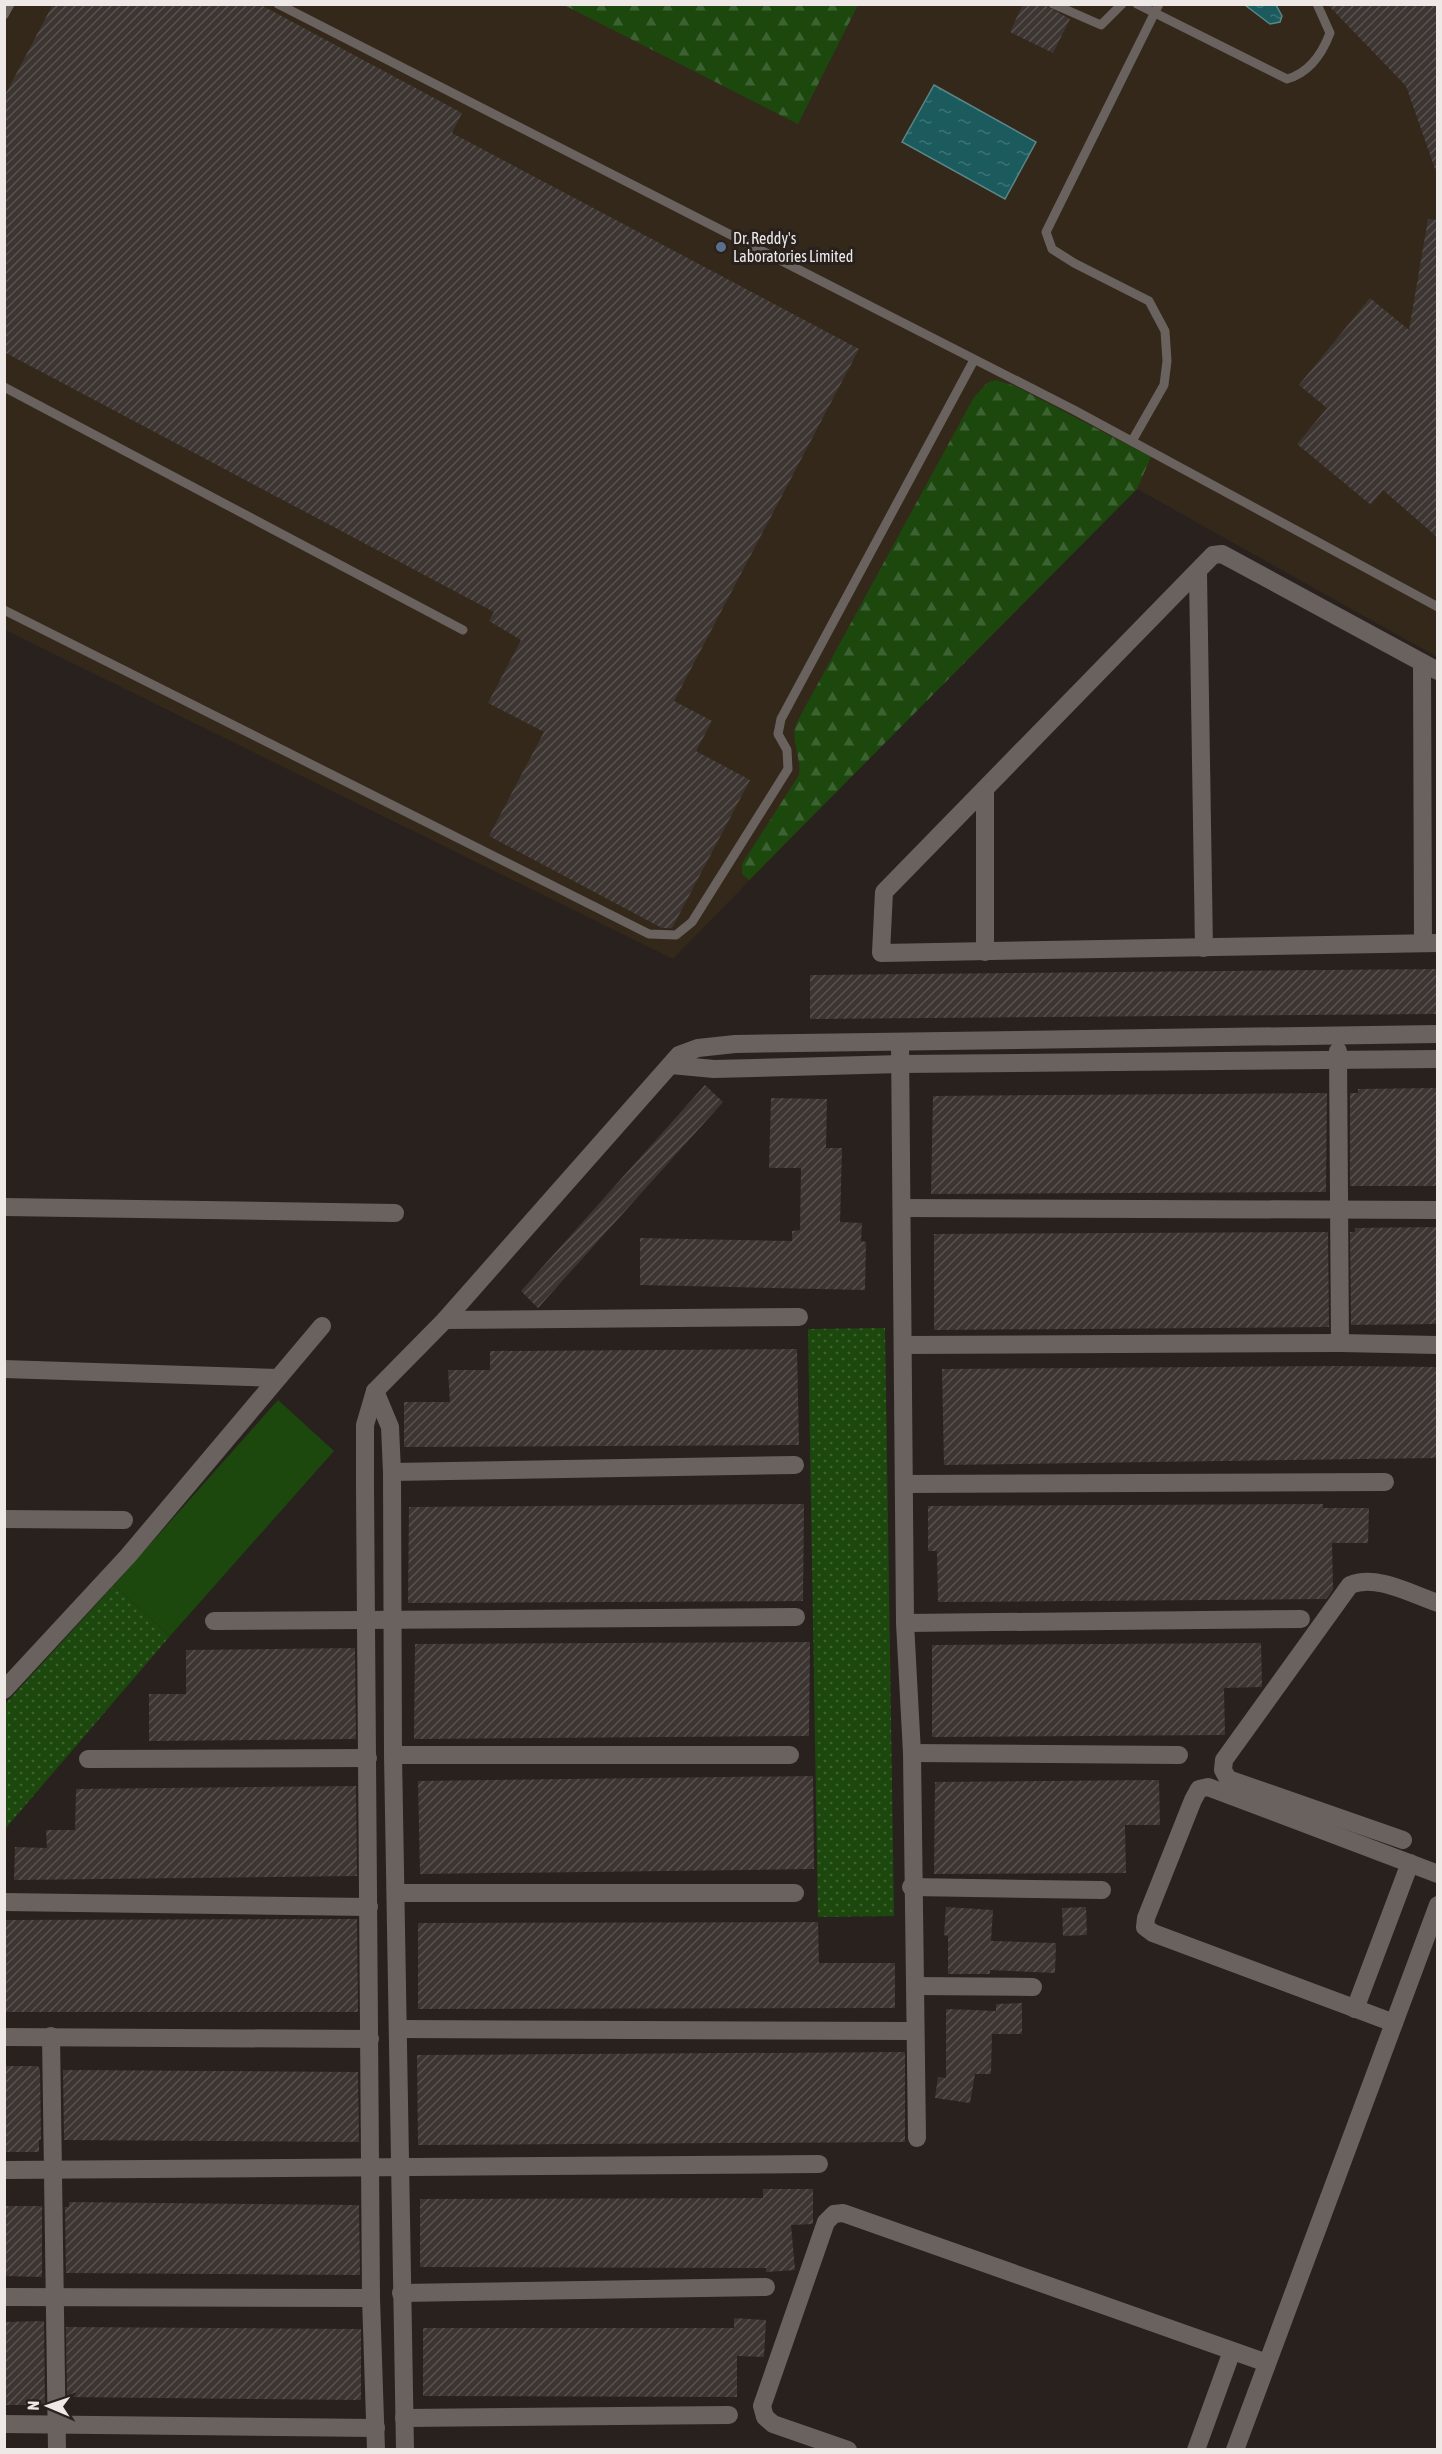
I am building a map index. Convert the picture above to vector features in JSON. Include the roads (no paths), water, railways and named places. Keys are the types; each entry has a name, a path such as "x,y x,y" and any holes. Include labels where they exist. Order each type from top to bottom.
{"street":[{"path":"1222,554 1430,667 1430,943 881,953 884,892 1213,555 1222,554"},
{"path":"1197,573 1204,948"},
{"path":"985,789 985,952"},
{"path":"1339,1034 1340,1343"},
{"path":"376,2450 371,2298 365,1619 365,1425 375,1391 445,1320 680,1055 698,1048 735,1044 1437,1034"},
{"path":"900,1043 905,1623 912,1753 911,1887 916,1986 917,2138"},
{"path":"671,1065 714,1069 901,1064 1437,1059"},
{"path":"4,1207 395,1213"},
{"path":"903,1208 1437,1210"},
{"path":"445,1320 799,1317"},
{"path":"7,1683 128,1556 322,1326"},
{"path":"903,1345 1340,1343 1437,1345"},
{"path":"4,1369 278,1378"},
{"path":"375,1391 390,1427 392,1472 393,1755 405,2450"},
{"path":"392,1472 795,1465"},
{"path":"905,1484 1385,1482"},
{"path":"4,1519 124,1520"},
{"path":"1403,1840 1228,1779 1223,1770 1224,1760 1350,1585 1362,1580 1378,1583 1437,1603"},
{"path":"214,1621 796,1617"},
{"path":"905,1623 1301,1619"},
{"path":"912,1753 1179,1755"},
{"path":"393,1755 790,1755"},
{"path":"88,1760 368,1758"},
{"path":"1394,2023 1153,1933 1145,1927 1146,1918 1193,1800 1199,1789 1208,1787 1437,1874"},
{"path":"1355,2009 1410,1863"},
{"path":"911,1887 1102,1890"},
{"path":"397,1893 795,1893"},
{"path":"4,1902 369,1906"},
{"path":"1235,2450 1437,1905"},
{"path":"916,1986 1033,1988"},
{"path":"398,2029 915,2031"},
{"path":"51,2036 57,2450"},
{"path":"4,2037 370,2039"},
{"path":"4,2170 819,2164"},
{"path":"848,2450 773,2424 765,2417 762,2406 826,2222 834,2214 843,2213 1267,2363"},
{"path":"401,2293 766,2287"},
{"path":"4,2296 371,2298"},
{"path":"1196,2450 1232,2351"},
{"path":"404,2418 729,2415"},
{"path":"4,2424 376,2428"}],"lane":[{"path":"4,15 10,4"},
{"path":"278,4 1132,441 1437,607"},
{"path":"1053,4 1093,24 1101,25 1122,4"},
{"path":"1137,4 1156,9 1287,79 1298,76 1323,50 1330,33 1317,4"},
{"path":"1132,441 1164,385 1167,361 1165,332 1149,301 1074,263 1052,249 1046,232 1156,9"},
{"path":"4,610 649,934 676,935 692,922 788,769 787,750 778,734 781,719 974,360"},
{"path":"4,387 463,630"}],"water":[{"path":"1245,5 1276,5 1282,16 1280,22 1270,24"},
{"path":"934,85 1036,142 1005,199 902,142"}],"place":[{"name":"Dr. Reddy's Laboratories Limited","path":"721,247"}]}
